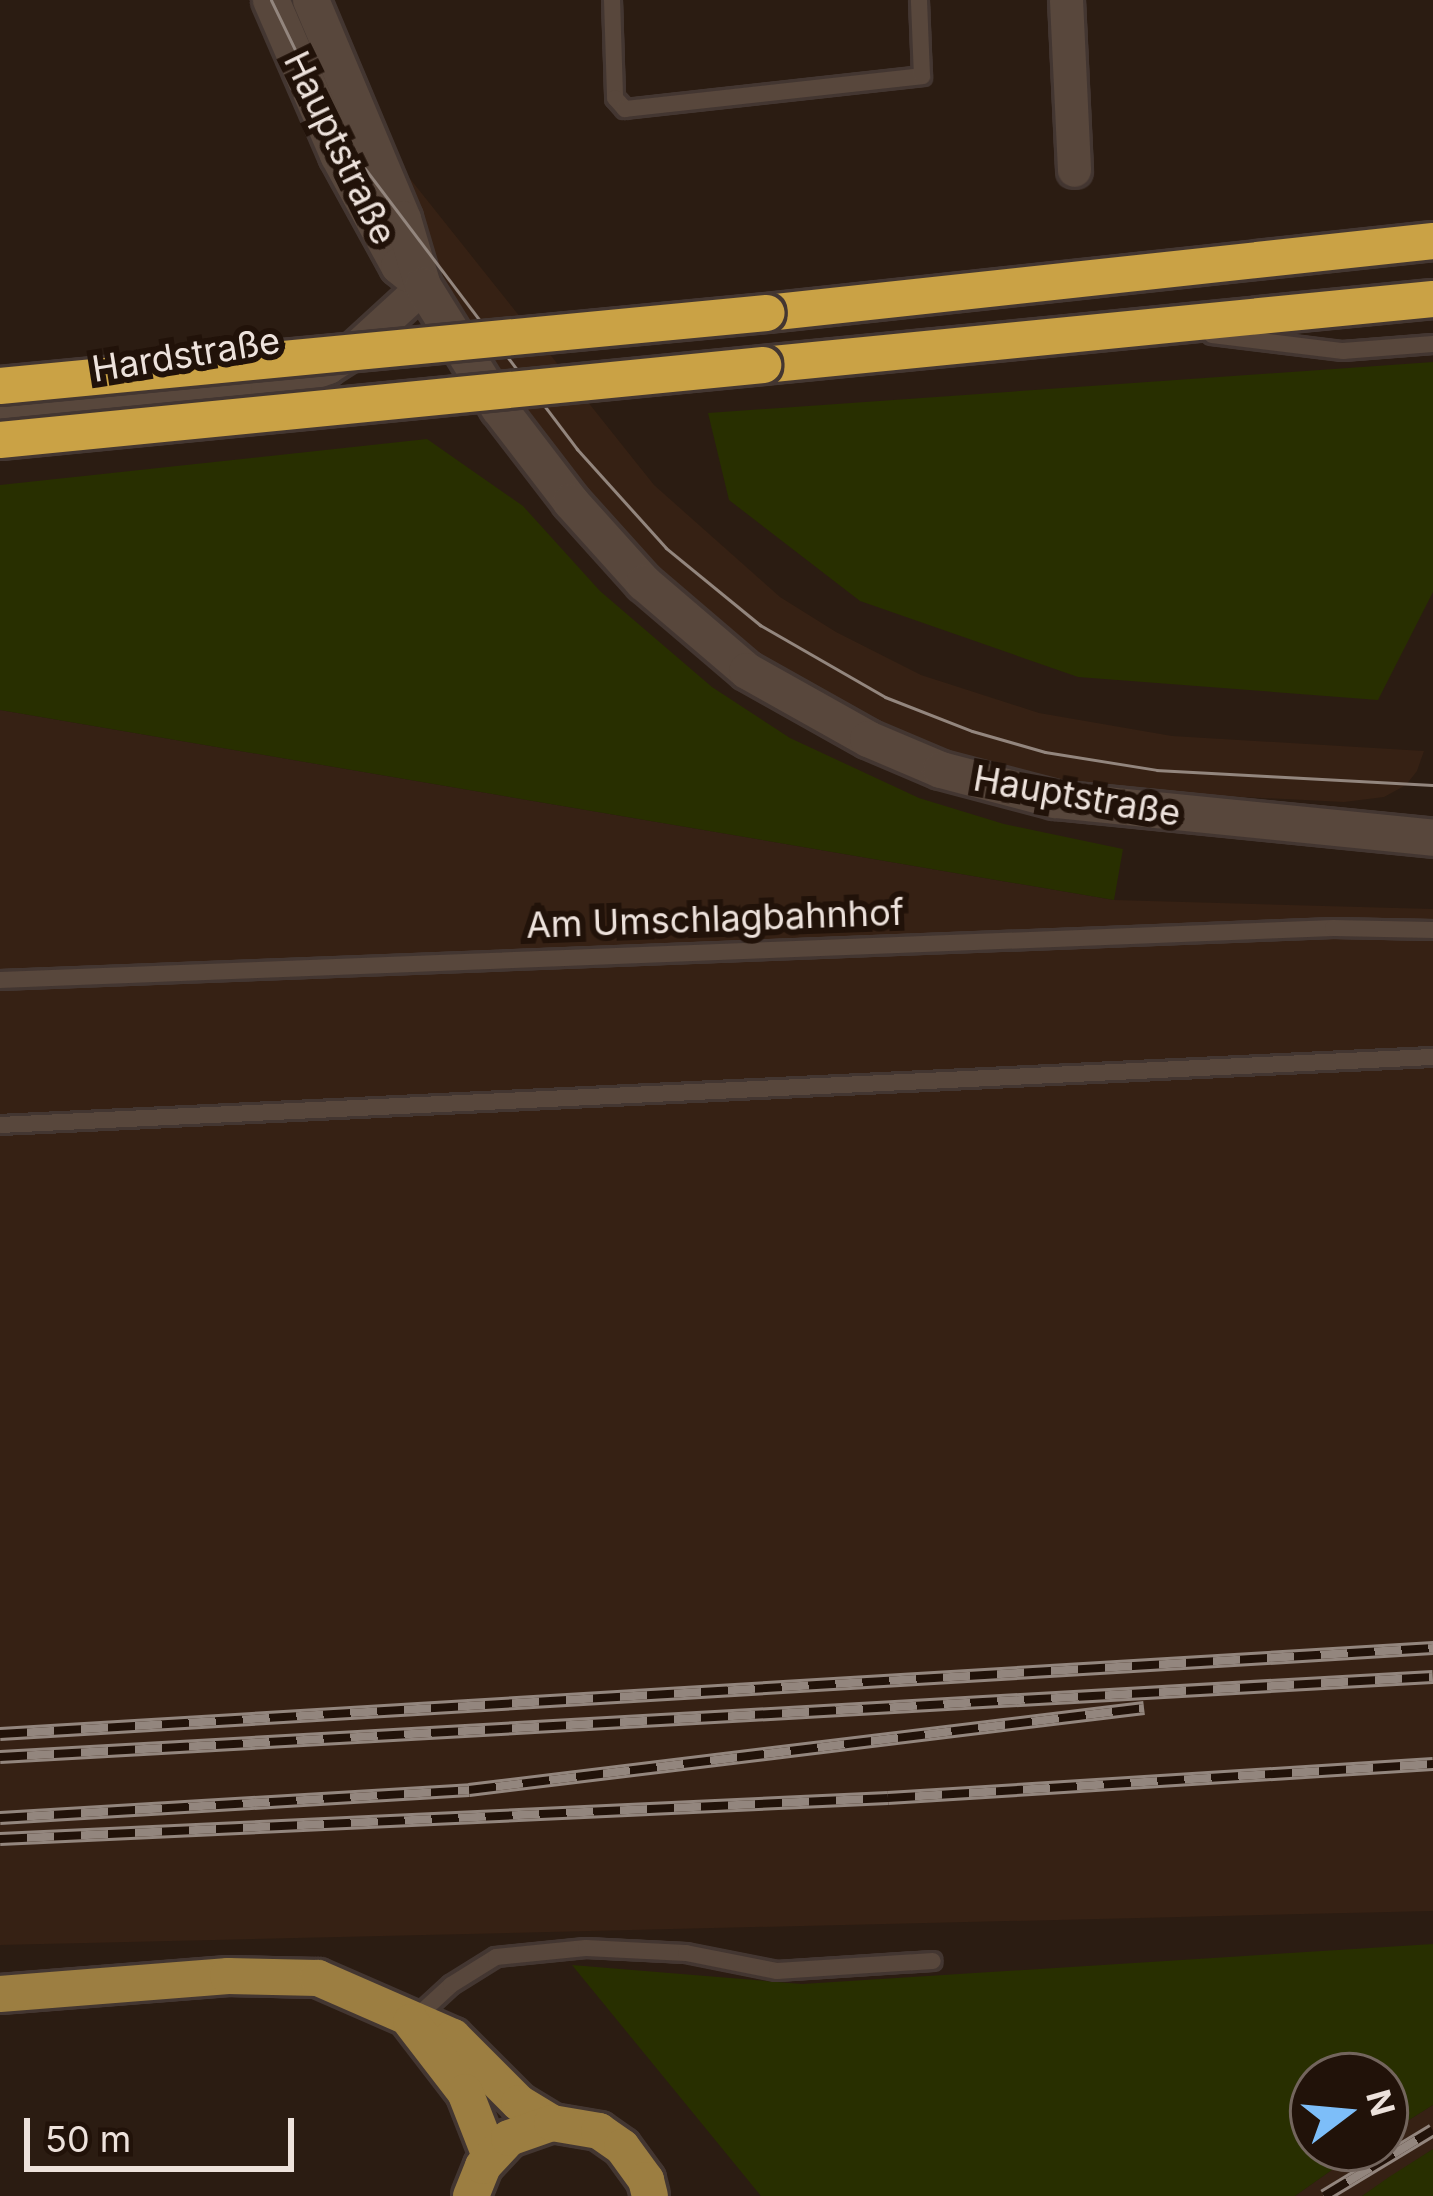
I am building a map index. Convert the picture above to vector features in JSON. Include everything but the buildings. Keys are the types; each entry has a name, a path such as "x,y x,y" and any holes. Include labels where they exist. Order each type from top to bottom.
{"highway":[{"path":"0,386 767,313 1433,241"},
{"path":"0,440 312,405 1433,299"}],"main road":[{"name":"Hauptstraße","path":"271,0 310,98 362,203 399,266 423,286"},
{"name":"Hauptstraße","path":"311,0 403,219 423,286 499,408 612,548 681,618 747,671 802,704 941,770 1054,800 1433,838"},
{"path":"0,1994 273,1974 318,1978 356,1990 472,2050 519,2103 552,2122 599,2132 622,2147 655,2191"},
{"path":"411,2021 465,2092 490,2156"},
{"path":"471,2196 490,2156 509,2138 552,2122"}],"street":[{"path":"1066,0 1074,170"},
{"name":"Hardstraße","path":"0,418 267,389 351,352 423,286"}],"lane":[{"path":"612,0 615,98 626,109 922,76 919,0"},
{"path":"1151,327 1343,351 1433,344"},
{"name":"Am Umschlagbahnhof","path":"0,980 1333,928 1433,930"},
{"path":"0,1125 1433,1057"},
{"path":"411,2021 451,1985 496,1957 586,1948 686,1953 777,1971 933,1961"}],"shaded area":[{"path":"376,136 654,485 780,597 836,632 921,675 1039,713 1172,736 1424,751 1417,771 1406,785 1384,797 1344,802 1140,792 1005,771 937,751 814,691 760,657 688,599 604,517 532,428 437,268"},
{"path":"0,710 1114,900 1433,909 1433,1911 0,1945"},
{"path":"1433,2105 1433,2149 1409,2165 1409,2120"},
{"path":"1329,2172 1398,2172 1362,2196 1295,2196"}],"green space":[{"path":"1433,362 1433,592 1378,700 1078,677 860,601 729,500 708,413"},
{"path":"427,439 523,506 600,591 712,687 790,738 919,798 1004,824 1123,849 1114,900 0,710 0,485"},
{"path":"1433,1944 1433,2105 1409,2120 1409,2052 1289,2052 1289,2172 1329,2172 1295,2196 761,2196 572,1965 802,1984"},
{"path":"1433,2149 1433,2196 1362,2196 1397,2172 1409,2172 1409,2164"}],"tram line":[{"path":"271,0 313,87 360,162 577,449 666,548 760,625 885,697 972,731 1045,752 1157,770 1433,785"}],"railway":[{"path":"0,1734 1433,1648"},
{"path":"0,1757 1433,1677"},
{"path":"0,1818 469,1790 1144,1708"},
{"path":"0,1839 888,1798 1433,1764"},
{"path":"1324,2196 1433,2130"}]}
